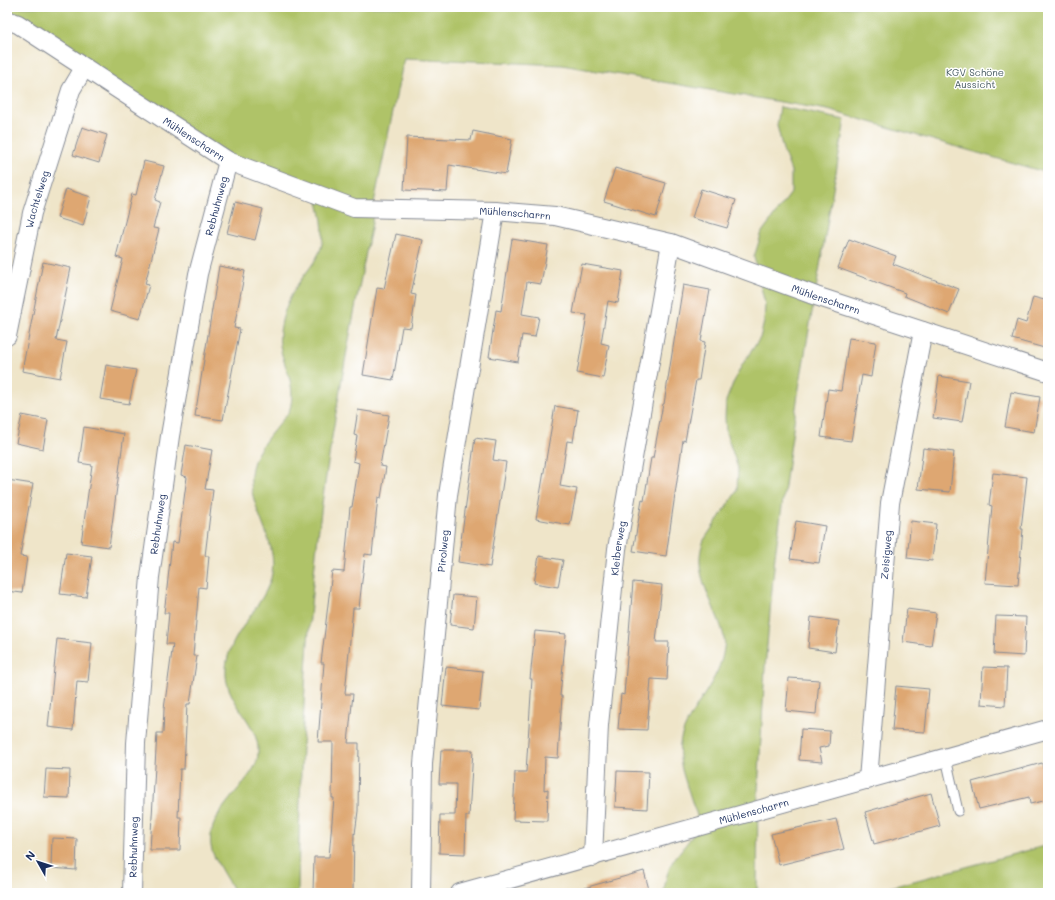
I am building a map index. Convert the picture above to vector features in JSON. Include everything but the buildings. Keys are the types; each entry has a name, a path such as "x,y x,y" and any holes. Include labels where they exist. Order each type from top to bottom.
{"street":[{"name":"Mühlenscharrn","path":"7,20 18,24 228,161 354,208 495,211 555,216 671,243 816,296 1048,372"},
{"name":"Wachtelweg","path":"7,336 32,213 71,90 84,68"},
{"name":"Rebhuhnweg","path":"132,893 136,743 150,578 170,436 198,274 228,161"},
{"name":"Pirolweg","path":"421,893 423,764 448,495 495,211"},
{"name":"Kleiberweg","path":"593,857 599,726 617,549 671,243"},
{"name":"Zeisigweg","path":"868,780 890,503 919,342 923,331"},
{"name":"Mühlenscharrn","path":"468,892 1048,729"}],"lane":[{"path":"946,758 958,811"}],"green space":[{"name":"KGV Schöne Aussicht","path":"7,7 1048,7 1048,173 828,110 562,65 404,58 373,208 372,223 351,328 322,504 307,649 300,796 298,893 235,893 214,856 211,846 211,836 213,826 218,816 253,769 257,761 258,753 254,733 232,696 228,686 226,676 227,662 230,649 236,637 259,602 271,578 273,563 271,548 252,491 251,476 257,454 289,412 292,401 290,380 281,352 280,332 286,306 298,284 314,262 321,248 323,228 316,194 228,161 7,20"},
{"path":"780,107 845,120 798,394 775,556 765,668 758,791 757,893 664,893 665,884 671,865 676,856 689,840 697,823 697,814 693,806 680,761 680,743 687,724 717,671 724,645 721,627 703,581 700,561 704,540 737,491 738,468 726,433 726,401 742,365 760,338 764,322 765,304 754,257 762,232 791,193 791,171 783,150 777,125"},
{"path":"1048,845 1048,893 869,893"}]}
